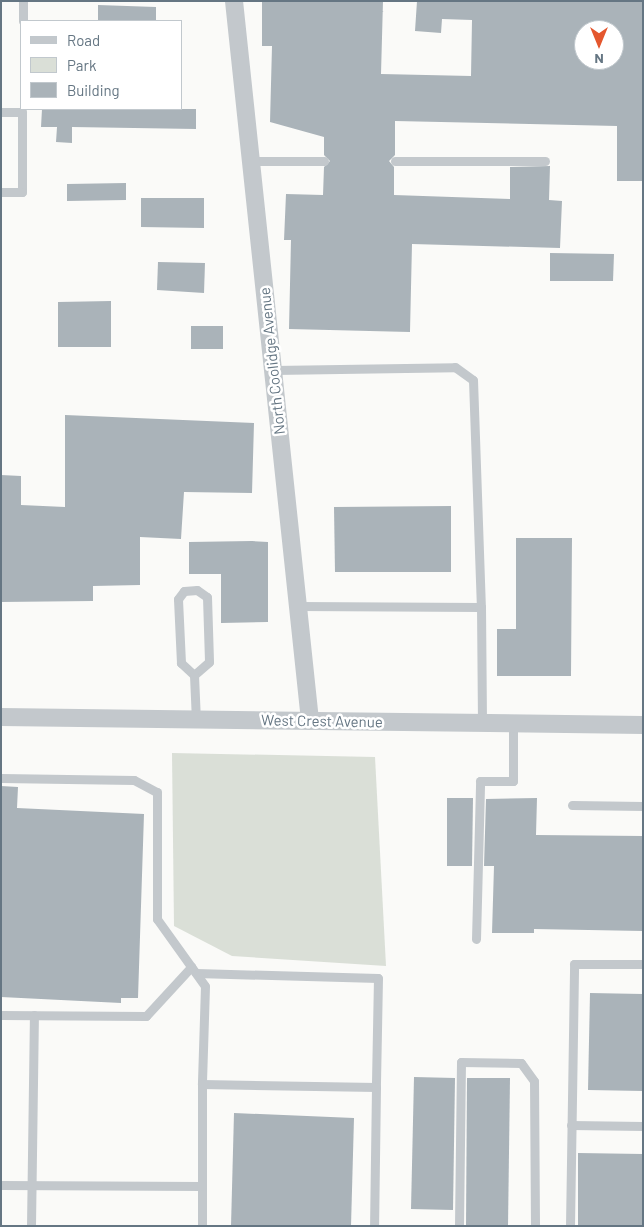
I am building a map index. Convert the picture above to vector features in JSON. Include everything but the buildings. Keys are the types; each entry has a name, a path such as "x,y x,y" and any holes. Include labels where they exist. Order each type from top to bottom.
{"street":[{"name":"North Coolidge Avenue","path":"234,1 310,721"},
{"name":"West Crest Avenue","path":"1,717 643,725"}],"lane":[{"path":"23,1 23,20"},
{"path":"1,112 22,111 22,192 1,192"},
{"path":"394,161 545,160"},
{"path":"251,161 324,161"},
{"path":"274,370 455,367 473,380 481,607 482,723"},
{"path":"194,675 208,662 207,597 197,590 184,590 178,599 181,663 194,675 196,720"},
{"path":"298,606 481,607"},
{"path":"476,939 480,781 512,781 513,724"},
{"path":"1,778 134,780 157,792 157,919 205,986 202,1084 202,1226"},
{"path":"572,805 643,806"},
{"path":"570,1226 574,964 643,964"},
{"path":"1,1014 146,1016 193,970 378,978 374,1226"},
{"path":"32,1226 34,1015"},
{"path":"459,1226 461,1062 521,1063 534,1080 535,1226"},
{"path":"202,1084 376,1087"},
{"path":"571,1125 643,1126"},
{"path":"1,1185 202,1186"}],"green space":[{"path":"172,753 375,757 386,966 232,956 174,926"}]}
